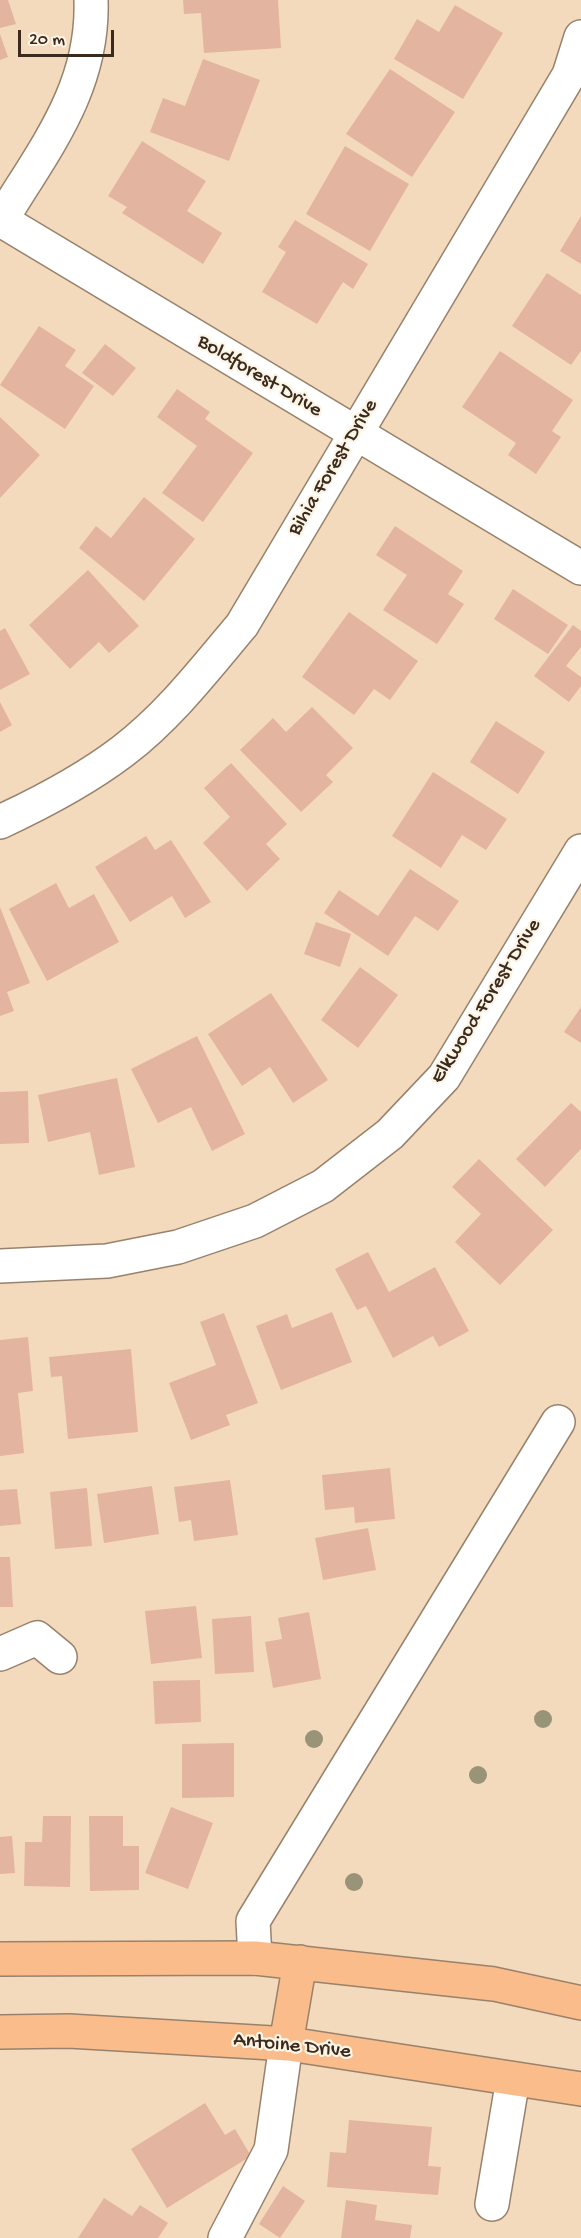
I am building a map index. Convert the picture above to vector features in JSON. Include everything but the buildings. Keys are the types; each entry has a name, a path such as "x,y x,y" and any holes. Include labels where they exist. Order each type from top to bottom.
{"main road":[{"path":"0,1959 255,1958 494,1984 581,2003"},
{"path":"286,2043 300,1962"},
{"name":"Antoine Drive","path":"0,2032 69,2031 286,2043 581,2089"}],"street":[{"path":"0,221 69,108 81,80 90,34 91,0"},
{"name":"Bihia Forest Drive","path":"0,822 57,795 123,750 186,691 242,625 569,75 581,37"},
{"name":"Boldforest Drive","path":"0,221 581,568"},
{"name":"Elkwood Forest Drive","path":"0,1266 107,1261 178,1247 255,1221 323,1186 390,1134 444,1077 581,851"},
{"path":"255,1958 253,1921 558,1422"},
{"path":"0,1654 38,1638 60,1657"},
{"path":"225,2238 271,2150 286,2043"},
{"path":"492,2204 513,2079"}]}
